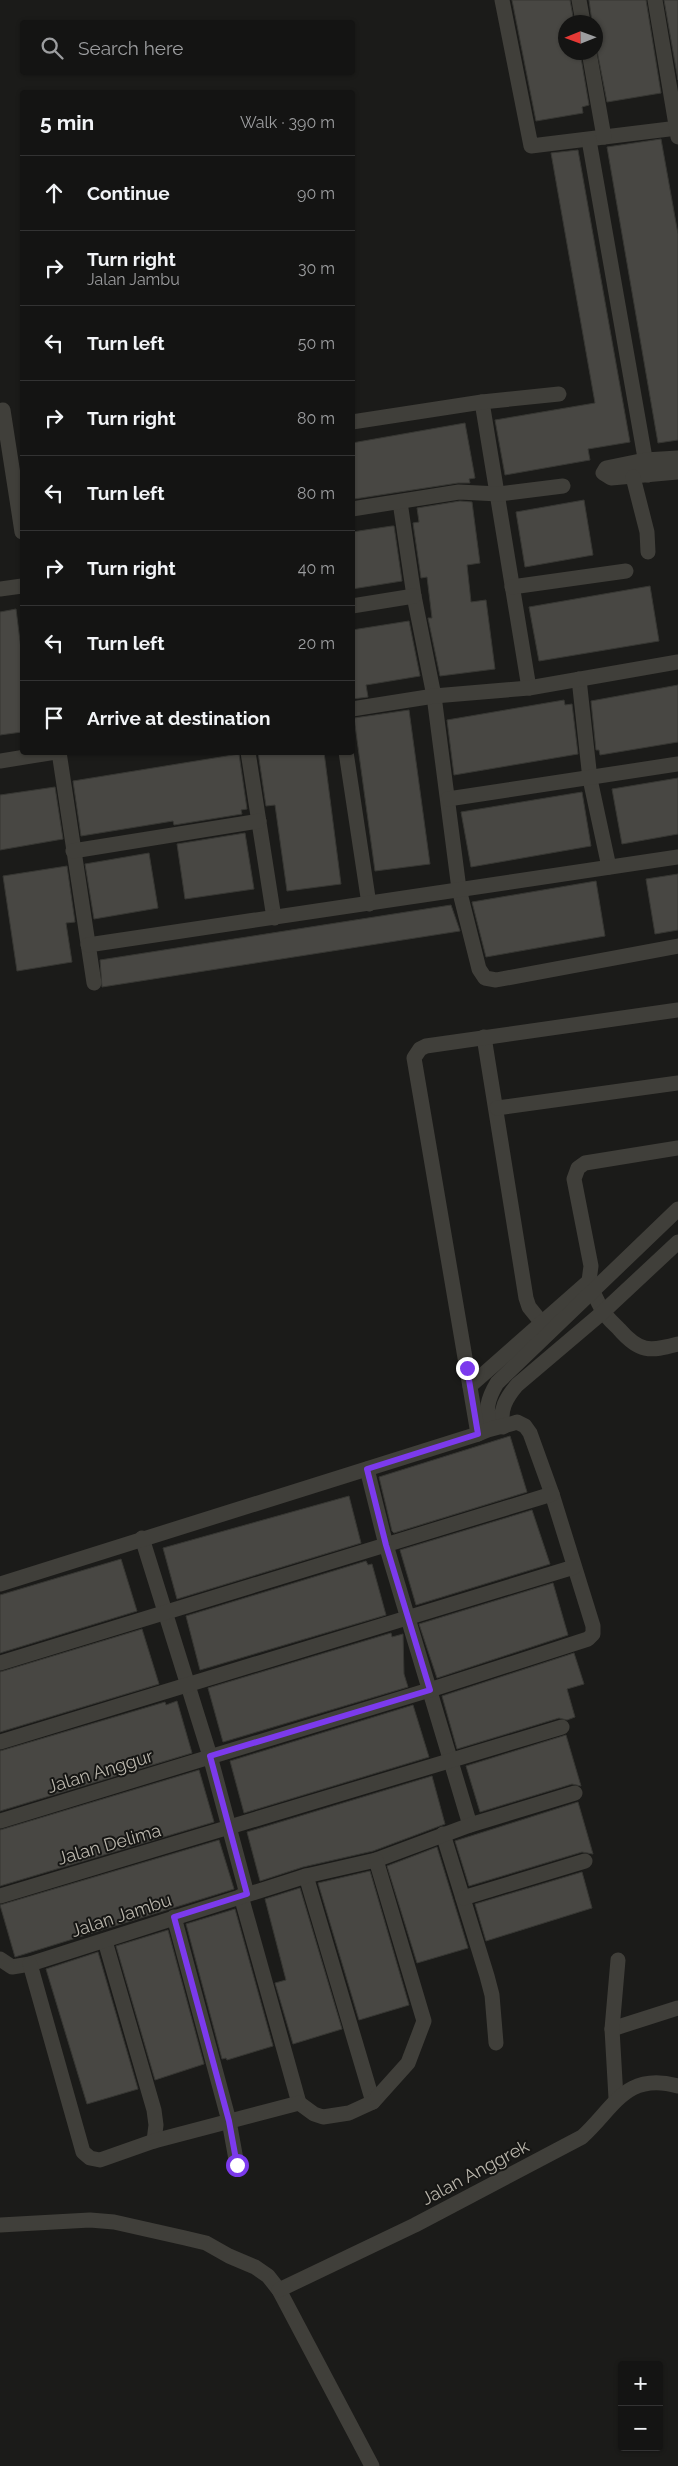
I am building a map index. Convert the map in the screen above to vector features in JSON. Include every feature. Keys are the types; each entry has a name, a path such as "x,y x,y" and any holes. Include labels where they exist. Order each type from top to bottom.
{"street":[{"path":"502,0 530,146 678,131 655,0"},
{"path":"579,0 582,15"},
{"path":"590,60 604,137"},
{"path":"588,140 642,471 648,552"},
{"path":"355,422 482,402 559,394"},
{"path":"482,402 499,494 529,688"},
{"path":"3,410 18,471 20,502"},
{"path":"642,471 678,458"},
{"path":"642,471 678,472"},
{"path":"355,509 459,492 499,494 563,486"},
{"path":"400,502 414,596 434,696 459,889 479,970 485,978 496,980 678,946"},
{"path":"512,587 626,571"},
{"path":"0,589 20,586"},
{"path":"355,606 414,596"},
{"path":"355,709 434,696 529,688 678,662"},
{"path":"579,679 590,778 610,867"},
{"path":"0,761 38,755"},
{"path":"57,755 94,983"},
{"path":"248,755 274,918"},
{"path":"346,755 369,904"},
{"path":"448,799 678,764"},
{"path":"73,851 259,821"},
{"path":"88,945 678,857"},
{"path":"491,1430 470,1386 414,1058 420,1049 426,1046 678,1010"},
{"path":"484,1037 497,1108 526,1298 529,1307 542,1323"},
{"path":"497,1108 678,1083"},
{"path":"678,1148 585,1163 578,1168 574,1178 592,1274 589,1287 603,1312 640,1349 656,1349 678,1344"},
{"path":"470,1386 542,1323 589,1287 678,1209"},
{"path":"491,1430 507,1397 517,1385 603,1312 678,1242"},
{"path":"491,1430 487,1419 487,1406 497,1383 589,1287"},
{"path":"0,1584 517,1422 525,1426 530,1433 552,1494 574,1567 0,1742"},
{"path":"367,1469 386,1545 470,1825"},
{"path":"0,1663 552,1494"},
{"path":"142,1538 210,1756 244,1895 299,2102 314,2114 322,2117 349,2113 373,2102 408,2063 424,2020 376,1860"},
{"name":"Jalan Anggur","path":"0,1821 430,1690 588,1639 593,1634 593,1626 574,1567"},
{"name":"Jalan Delima","path":"0,1896 562,1727"},
{"name":"Jalan Jambu","path":"3,1962 12,1967 30,1964 306,1876 376,1860 443,1834 576,1793"},
{"path":"443,1834 492,1995 496,2043"},
{"path":"463,1898 585,1861"},
{"path":"306,1876 373,2102"},
{"path":"174,1917 229,2121 237,2165"},
{"path":"105,1941 154,2110 156,2125 154,2141"},
{"path":"616,2098 612,2030 618,1960"},
{"path":"30,1964 83,2152 90,2158 100,2160 154,2141 299,2102"},
{"path":"612,2030 678,2008"},
{"name":"Jalan Anggrek","path":"279,2290 415,2225 582,2137 599,2122 616,2098 633,2088 649,2083 678,2086"},
{"path":"0,2225 90,2220 114,2222 206,2243 268,2276 279,2290 372,2466"}],"building":[{"path":"512,0 570,0 573,15 558,15 558,60 581,60 589,105 582,107 583,113 536,121"},
{"path":"589,0 646,0 661,93 607,102 599,60 603,60 603,15 591,15"},
{"path":"664,0 678,0 678,80"},
{"path":"661,139 678,234 678,440 658,443 607,147"},
{"path":"578,150 630,442 588,449 590,460 505,475 495,420 595,403 551,153"},
{"path":"465,423 475,478 469,479 470,483 458,483 355,499 355,442"},
{"path":"584,500 593,555 525,567 516,512"},
{"path":"460,501 472,502 480,563 467,565 471,602 486,600 495,669 440,676 428,618 432,618 427,577 421,578 413,523 419,522 417,508"},
{"path":"394,526 402,581 355,589 355,532"},
{"path":"650,586 659,641 539,661 529,607"},
{"path":"16,609 20,641 20,732 0,735 0,612"},
{"path":"409,621 420,676 366,685 368,697 355,699 355,630"},
{"path":"678,685 678,742 600,755 599,750 596,750 591,701"},
{"path":"564,700 565,705 572,704 578,754 454,775 447,720"},
{"path":"409,710 430,864 375,871 355,718"},
{"path":"239,755 247,809 241,810 242,814 174,825 173,821 81,836 73,781"},
{"path":"258,755 324,755 341,884 287,891 275,805 266,806"},
{"path":"678,778 678,834 622,844 612,789"},
{"path":"55,787 63,839 0,850 0,795"},
{"path":"582,792 591,846 471,867 461,812"},
{"path":"245,833 254,889 185,899 177,844"},
{"path":"149,853 158,908 94,919 85,864"},
{"path":"67,866 75,922 66,923 72,962 17,971 3,876"},
{"path":"678,874 678,930 655,934 646,879"},
{"path":"596,881 605,936 486,957 472,902"},
{"path":"451,905 460,931 102,987 100,960"},
{"path":"510,1436 527,1492 394,1533 392,1531 379,1477"},
{"path":"349,1496 361,1543 177,1599 163,1548"},
{"path":"532,1510 550,1564 416,1605 400,1550"},
{"path":"121,1559 137,1611 0,1653 0,1595"},
{"path":"366,1561 368,1565 372,1564 386,1615 200,1670 186,1616"},
{"path":"553,1583 568,1635 437,1678 419,1624"},
{"path":"142,1629 159,1684 0,1732 0,1672"},
{"path":"391,1633 392,1637 403,1634 404,1674 408,1687 223,1742 208,1688"},
{"path":"574,1653 584,1684 567,1689 575,1717 567,1720 559,1718 457,1749 442,1696"},
{"path":"177,1701 192,1753 0,1811 0,1751 165,1702 166,1705"},
{"path":"413,1705 429,1757 244,1813 230,1761"},
{"path":"566,1735 581,1786 572,1784 480,1812 466,1766"},
{"path":"199,1770 214,1822 0,1886 0,1830"},
{"path":"432,1776 445,1824 373,1851 303,1867 260,1881 247,1832"},
{"path":"578,1802 593,1854 582,1852 469,1886 455,1841"},
{"path":"219,1840 234,1889 15,1957 0,1905"},
{"path":"437,1847 468,1948 417,1963 387,1866"},
{"path":"370,1871 409,2005 359,2020 318,1883"},
{"path":"582,1872 592,1908 486,1941 475,1904"},
{"path":"300,1888 342,2029 293,2044 275,1983 286,1980 265,1899"},
{"path":"235,1909 273,2046 227,2060 226,2058 222,2059 186,1924"},
{"path":"168,1930 204,2064 155,2080 116,1946"},
{"path":"98,1952 138,2089 87,2104 46,1969"}],"route":[{"path":"237,2165 229,2121 174,1917 247,1894 210,1756 430,1690 386,1545 367,1469 478,1434 467,1368"}]}
